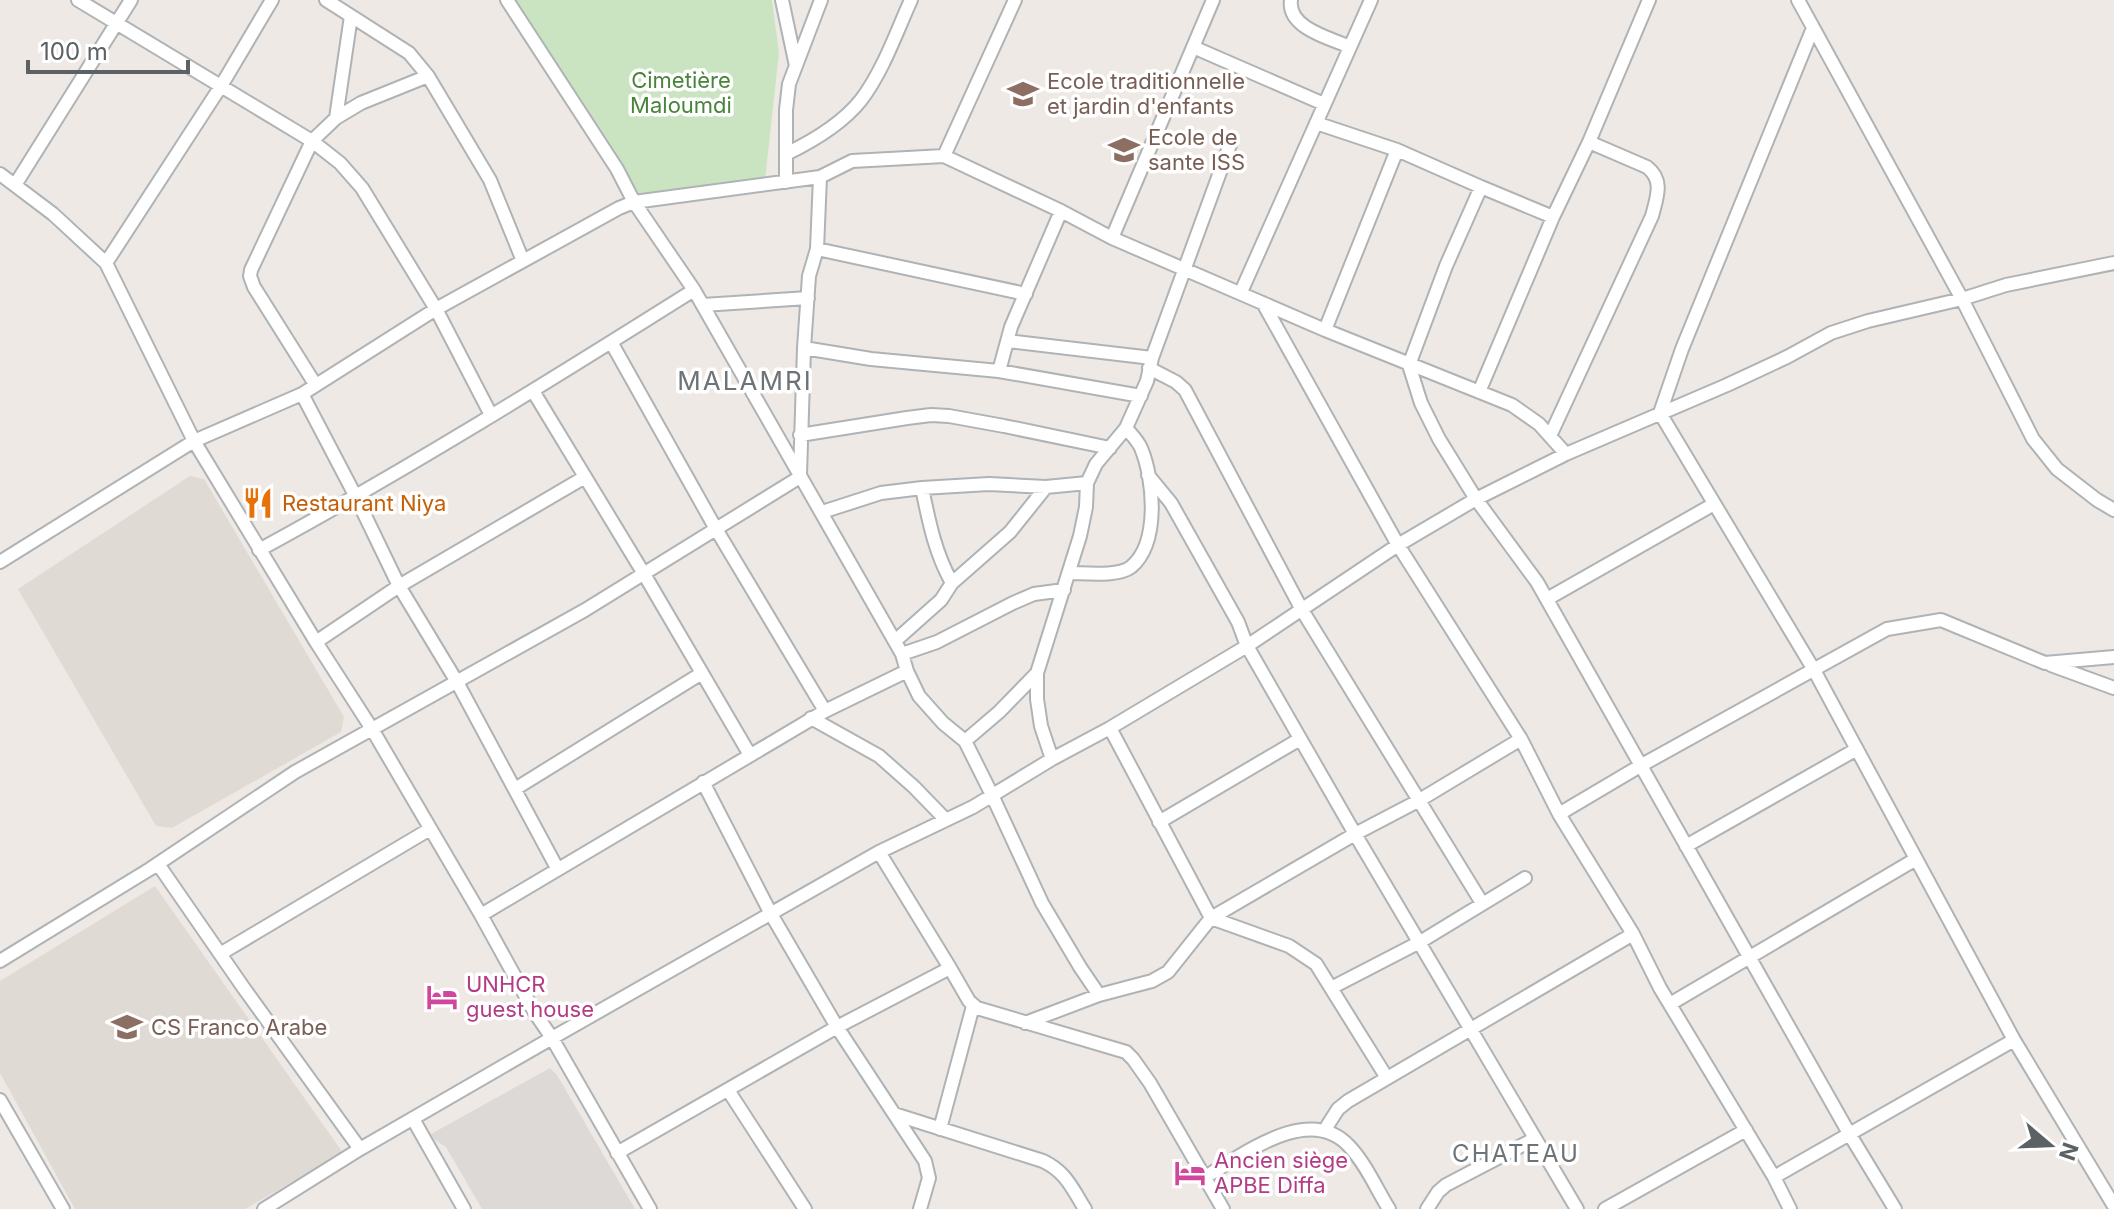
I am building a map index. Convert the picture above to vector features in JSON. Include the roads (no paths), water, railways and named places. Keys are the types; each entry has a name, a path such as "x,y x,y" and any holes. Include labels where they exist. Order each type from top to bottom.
{"street":[{"path":"78,0 312,141 340,163 362,188 436,309 491,415"},
{"path":"15,185 131,0"},
{"path":"106,263 221,86 272,0"},
{"path":"326,0 409,53 428,76 490,180 523,261"},
{"path":"507,0 703,305 895,641 919,696 943,723 965,741 1042,903 1099,995"},
{"path":"782,0 796,66"},
{"path":"786,182 789,84 821,0"},
{"path":"786,154 811,142 841,120 861,100 881,66 911,0"},
{"path":"944,156 1015,0"},
{"path":"1112,238 1213,0"},
{"path":"1291,0 1293,16 1303,25 1350,47"},
{"path":"1241,292 1371,0"},
{"path":"1479,392 1649,0"},
{"path":"1798,0 1962,299 2033,439 2057,469 2097,500 2113,507"},
{"path":"336,118 351,16"},
{"path":"1813,28 1682,349 1660,413 1814,670 2014,1040 2112,1207"},
{"path":"1193,47 1324,104"},
{"path":"315,384 254,287 250,276 256,259 312,141 336,118 361,103 428,76"},
{"path":"1316,123 1397,150 1553,217"},
{"path":"1052,759 1041,726 1037,673 1069,573 1086,507 1087,483 1096,464 1126,428 1141,396 1150,363 1231,142"},
{"path":"1550,436 1652,216 1658,195 1659,182 1655,173 1589,142"},
{"path":"1325,330 1397,150"},
{"path":"0,562 194,441 302,394 436,309 619,208 634,202 820,177 852,161 944,156 1112,238 1325,330 1512,405 1539,424 1566,454"},
{"path":"0,174 53,214 106,263 194,441 372,729 650,1209"},
{"path":"800,477 804,348 809,276 817,249 820,177"},
{"path":"1481,187 1446,266 1409,365 1421,403 1476,499 1547,599 1850,1135 1895,1209"},
{"path":"999,371 1011,327 1061,211"},
{"path":"817,249 1026,294"},
{"path":"264,1209 360,1149 879,852 946,820 1110,728 1247,646 1398,545 1476,499 1566,454 1751,374 1831,333 2006,285 2114,263"},
{"path":"259,550 356,497 694,290"},
{"path":"703,305 808,298"},
{"path":"1263,303 1398,545 1521,739 1559,814 1633,934 1647,964 1790,1209"},
{"path":"1008,341 1150,363 1185,390 1302,610 1482,903"},
{"path":"611,342 716,529 825,711"},
{"path":"804,348 871,359 999,371 1141,396"},
{"path":"533,391 750,755"},
{"path":"302,394 399,586 457,682 557,868"},
{"path":"800,435 931,415 1110,448"},
{"path":"1069,573 1110,573 1130,568 1147,540 1152,519 1148,475 1140,447 1126,428"},
{"path":"1148,475 1171,503 1300,739 1577,1209"},
{"path":"316,642 399,586 585,477"},
{"path":"0,961 158,864 295,772 644,574 800,477"},
{"path":"822,512 881,493 922,488 989,484 1046,487 1087,483"},
{"path":"895,641 941,600 952,583 1010,532 1046,487"},
{"path":"922,488 932,538 952,583"},
{"path":"1547,599 1714,504"},
{"path":"902,654 937,642 1034,594 1064,590"},
{"path":"1559,814 1887,629 1941,620 2114,688"},
{"path":"2045,663 2114,657"},
{"path":"481,915 811,718 907,671"},
{"path":"515,789 702,673"},
{"path":"965,741 1037,673"},
{"path":"811,718 879,756 946,820"},
{"path":"1110,728 1211,918 1298,951 1316,964 1387,1078"},
{"path":"1159,822 1300,739"},
{"path":"1025,1023 1099,995 1152,981 1168,972 1211,918 1521,739"},
{"path":"1686,846 1857,749"},
{"path":"703,782 771,914 837,1027 925,1161 929,1178 920,1209"},
{"path":"220,954 430,829"},
{"path":"879,852 973,1006 1119,1049 1133,1059 1223,1209"},
{"path":"1670,1004 1916,859"},
{"path":"158,864 360,1149"},
{"path":"1331,988 1420,942 1525,878"},
{"path":"1324,1131 1338,1109 1348,1101 1633,934"},
{"path":"617,1153 837,1027 950,968"},
{"path":"940,1129 973,1006"},
{"path":"1774,1177 2014,1040"},
{"path":"728,1090 805,1209"},
{"path":"0,1100 63,1209"},
{"path":"894,1114 1056,1167 1085,1209"},
{"path":"413,1119 464,1209"},
{"path":"1205,1177 1287,1132 1307,1129 1324,1131 1347,1143 1389,1209"},
{"path":"1605,1209 1746,1130"},
{"path":"1427,1209 1446,1185 1534,1139"}],"place":[{"name":"Ecole traditionnelle et jardin d'enfants","path":"1023,94"},
{"name":"Ecole de sante ISS","path":"1124,150"},
{"name":"Restaurant Niya","path":"258,503"},
{"name":"UNHCR guest house","path":"442,997"},
{"name":"CS Franco Arabe","path":"127,1027"},
{"name":"Ancien siège APBE Diffa","path":"1190,1173"}],"district":[{"name":"MALAMRI","path":"745,381"},
{"name":"CHATEAU","path":"1516,1154"}],"park label":[{"name":"Cimetière Maloumdi","path":"681,92"}]}
